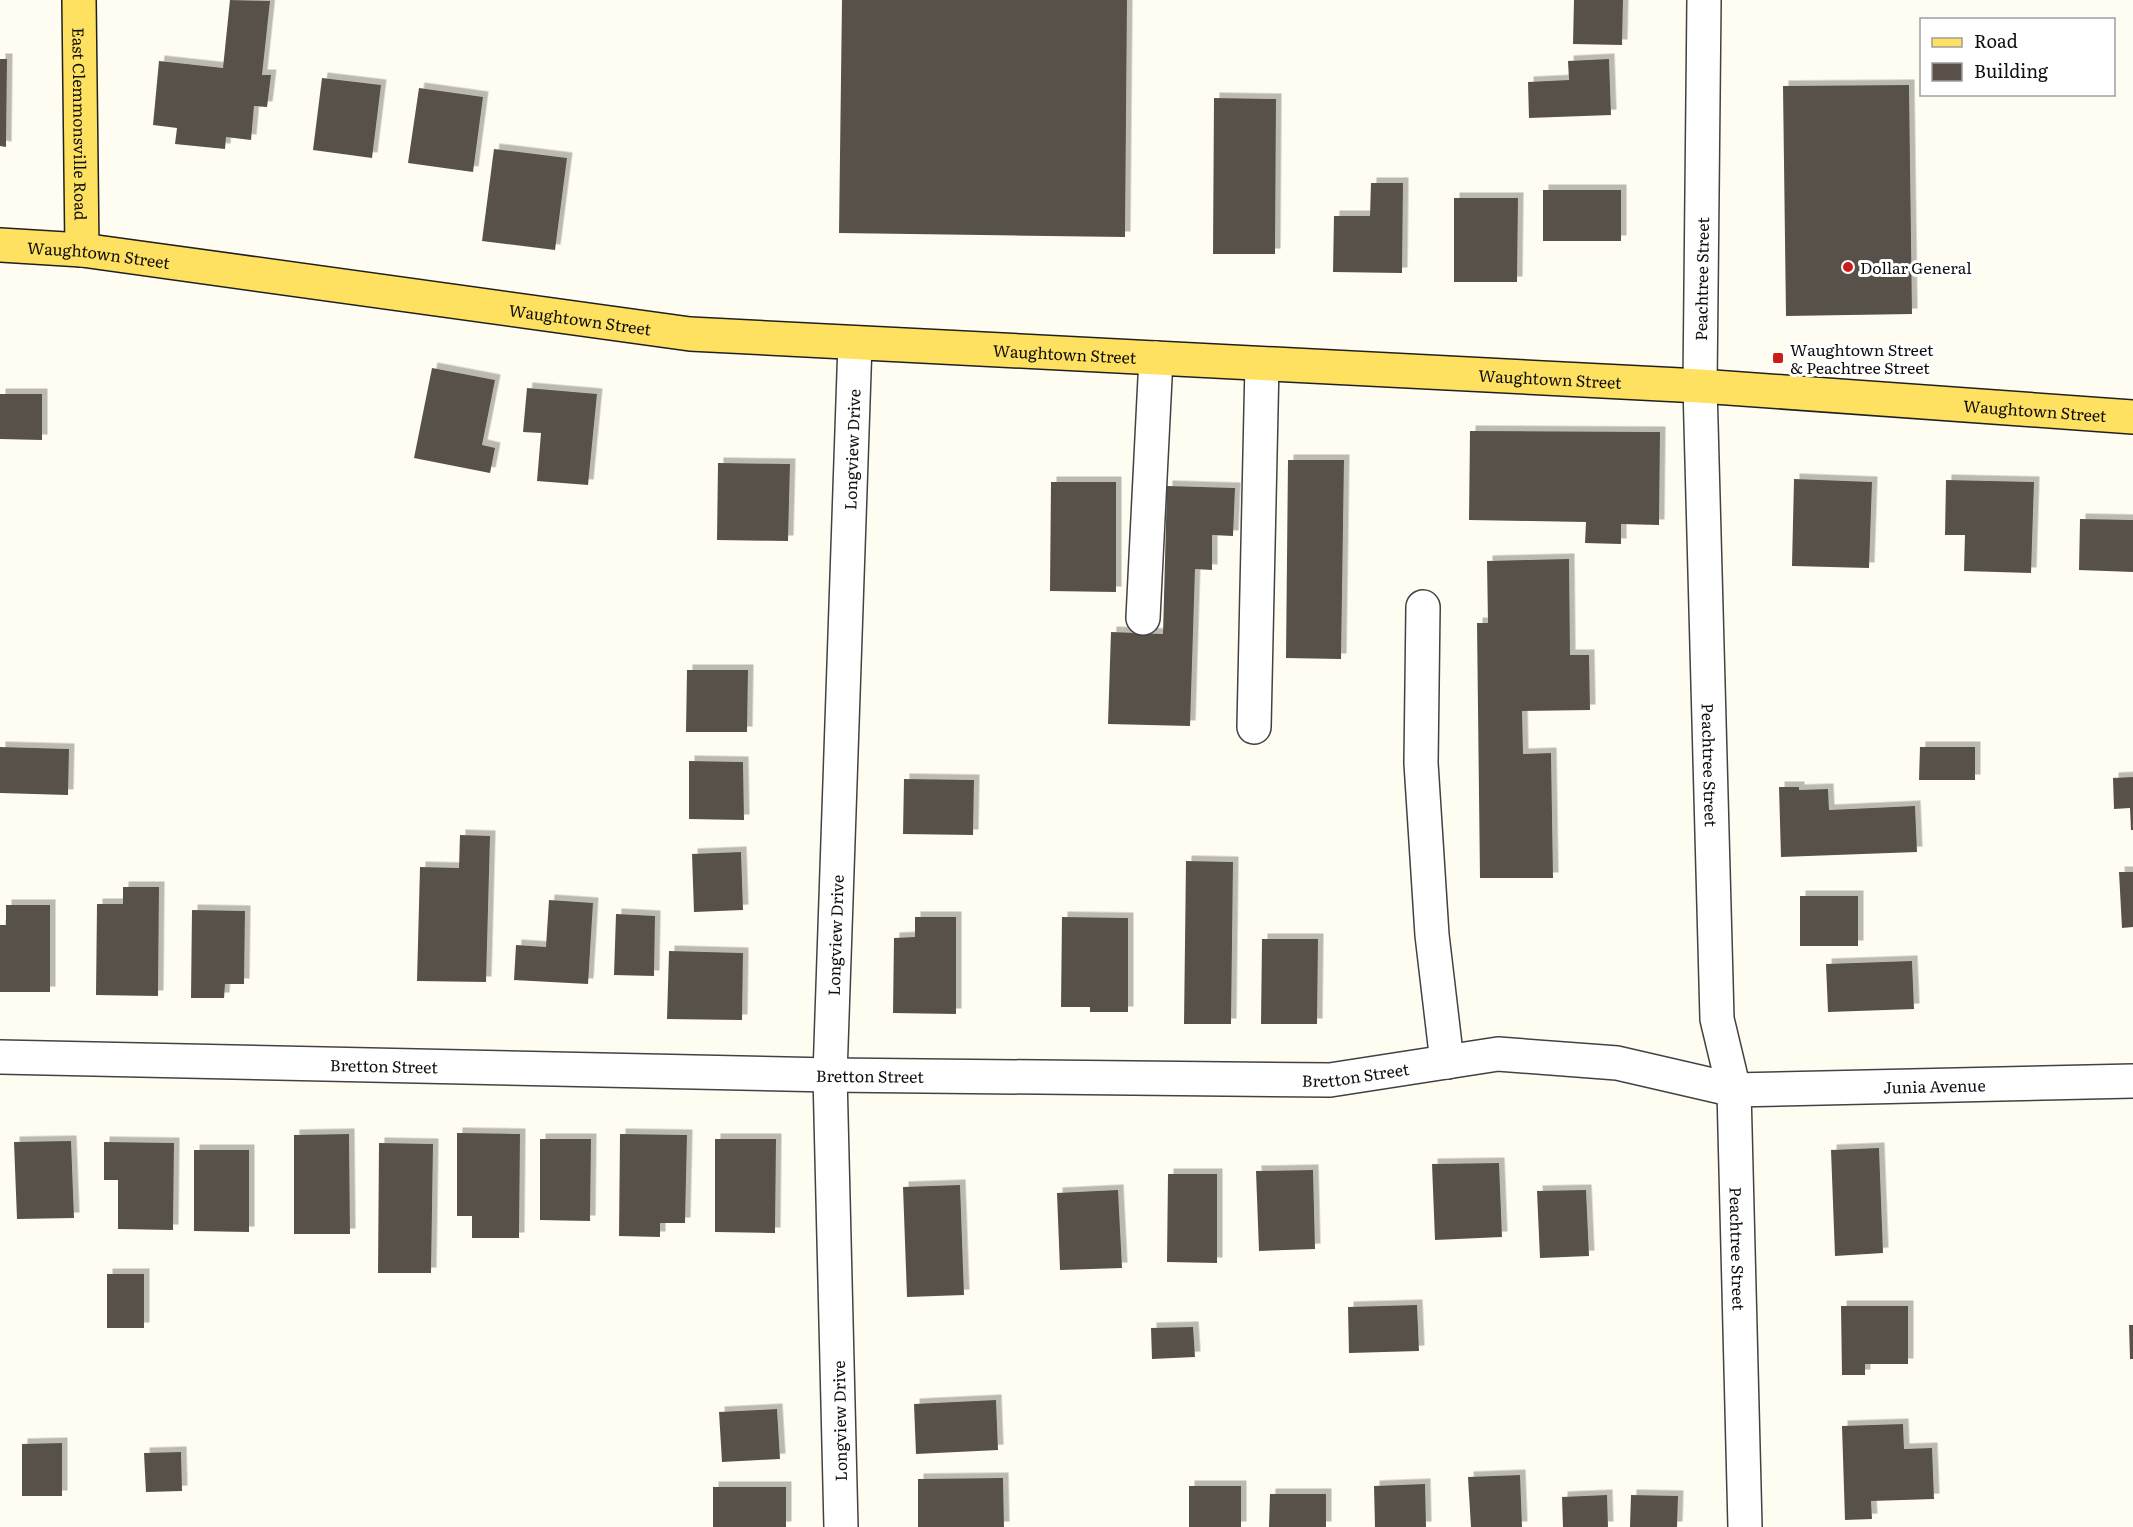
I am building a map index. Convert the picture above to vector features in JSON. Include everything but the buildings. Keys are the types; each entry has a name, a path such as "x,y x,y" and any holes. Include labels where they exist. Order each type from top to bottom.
{"main road":[{"name":"East Clemmonsville Road","path":"79,0 82,250"},
{"name":"Waughtown Street","path":"0,245 82,250 690,334 1700,386 2133,417"}],"street":[{"name":"Peachtree Street","path":"1704,0 1700,386 1718,1019 1734,1090 1745,1527"},
{"name":"Longview Drive","path":"841,1527 830,1075 855,343"},
{"path":"1143,618 1156,358"},
{"path":"1254,727 1262,363"},
{"path":"1423,607 1421,763 1432,935 1447,1062"},
{"name":"Bretton Street","path":"0,1057 830,1075 1330,1080 1498,1054 1617,1063 1734,1090"},
{"name":"Junia Avenue","path":"1734,1090 2133,1081"}],"place":[{"name":"Dollar General","path":"1848,267"},
{"name":"Waughtown Street & Peachtree Street","path":"1778,358"}]}
